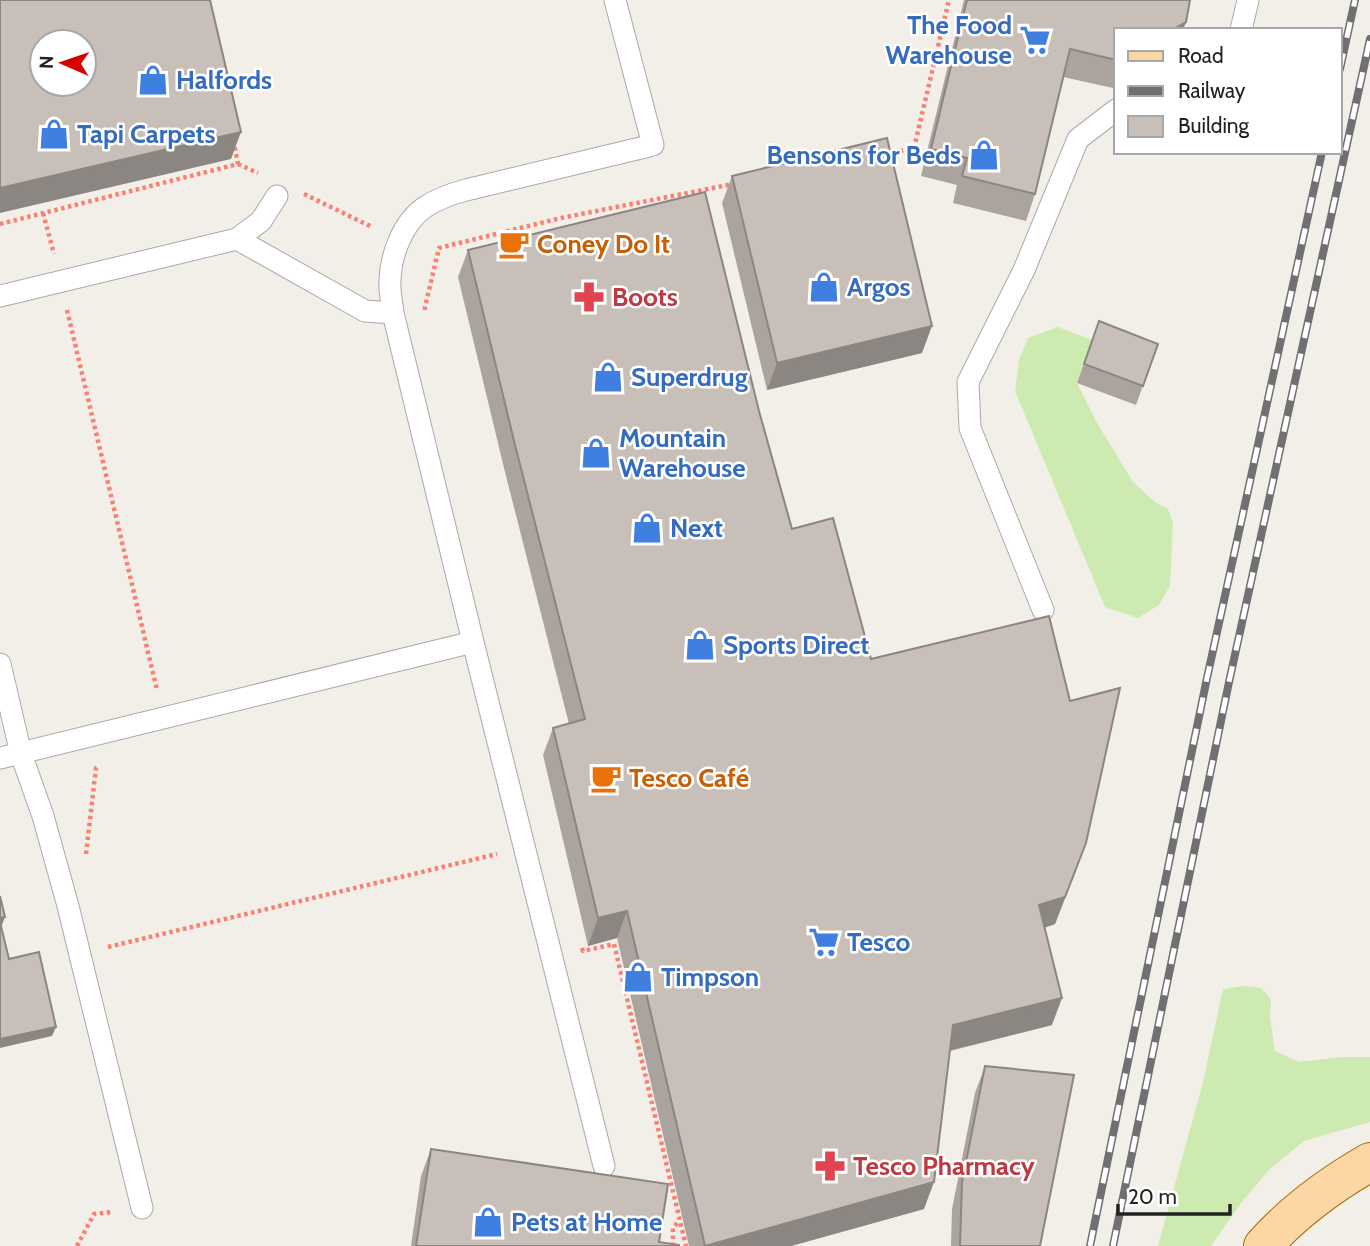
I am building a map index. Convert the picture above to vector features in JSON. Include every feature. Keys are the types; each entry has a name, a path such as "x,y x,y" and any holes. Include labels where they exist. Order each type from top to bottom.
{"main road":[{"path":"1263,1246 1294,1214 1336,1181 1370,1162"}],"lane":[{"path":"604,1166 393,313 390,281 393,258 412,218 442,198 651,146 615,0"},
{"path":"1241,28 1248,0"},
{"path":"1043,610 970,428 968,382 1024,270 1078,139 1114,112"},
{"path":"0,296 237,239 261,220 285,192"},
{"path":"237,239 365,311 393,313"},
{"path":"0,758 473,642"},
{"path":"0,664 21,754 43,816 68,906 142,1208"}],"path":[{"path":"873,156 914,148 949,0"},
{"path":"232,136 238,164"},
{"path":"0,224 238,164 260,174"},
{"path":"428,321 425,307 439,248 561,218 738,183"},
{"path":"285,192 400,240"},
{"path":"107,948 524,848"},
{"path":"579,939 583,951 614,944 686,1246"},
{"path":"673,1246 673,1228 679,1221"}],"green space":[{"path":"1058,327 1092,340 1077,383 1097,423 1133,482 1155,502 1168,509 1173,523 1170,586 1159,605 1138,618 1105,607 1015,391 1019,360 1028,338"},
{"path":"1244,986 1261,988 1271,999 1270,1017 1275,1051 1299,1062 1370,1057 1370,1122 1304,1141 1269,1170 1241,1203 1211,1246 1158,1246 1203,1082 1223,989"}],"building":[{"path":"0,0 210,0 241,132 0,188"},
{"path":"967,0 1190,0 1186,22 1176,28 1114,28 1114,60 1070,49 1035,194 962,176 967,158 931,149"},
{"name":"Argos","path":"887,138 932,326 777,363 732,176"},
{"path":"705,192 759,411 792,529 833,518 871,659 1049,616 1070,701 1120,688 1086,843 1065,897 1039,905 1062,998 953,1025 934,1182 705,1246 627,911 598,918 553,728 585,719 468,250"},
{"path":"1099,321 1158,344 1143,386 1084,364"},
{"path":"0,896 5,917 0,918"},
{"path":"0,926 9,959 39,952 56,1027 0,1039"},
{"path":"985,1066 1074,1075 1040,1246 960,1246 962,1182"},
{"path":"431,1149 668,1184 659,1242 679,1246 416,1246"}],"railway":[{"path":"1342,60 1355,0"},
{"path":"1113,1246 1229,682 1370,39"},
{"path":"1090,1246 1207,678 1322,154"}],"place":[{"name":"The Food Warehouse","path":"1035,40"},
{"name":"Halfords","path":"153,80"},
{"name":"Tapi Carpets","path":"54,134"},
{"name":"Bensons for Beds","path":"984,155"},
{"name":"Coney Do It","path":"514,244"},
{"name":"Argos","path":"824,287"},
{"name":"Boots","path":"589,297"},
{"name":"Superdrug","path":"608,377"},
{"name":"Mountain Warehouse","path":"596,453"},
{"name":"Next","path":"647,528"},
{"name":"Sports Direct","path":"700,645"},
{"name":"Tesco Café","path":"606,778"},
{"name":"Tesco","path":"824,942"},
{"name":"Timpson","path":"638,977"},
{"name":"Tesco Pharmacy","path":"830,1166"},
{"name":"Pets at Home","path":"488,1222"}]}
